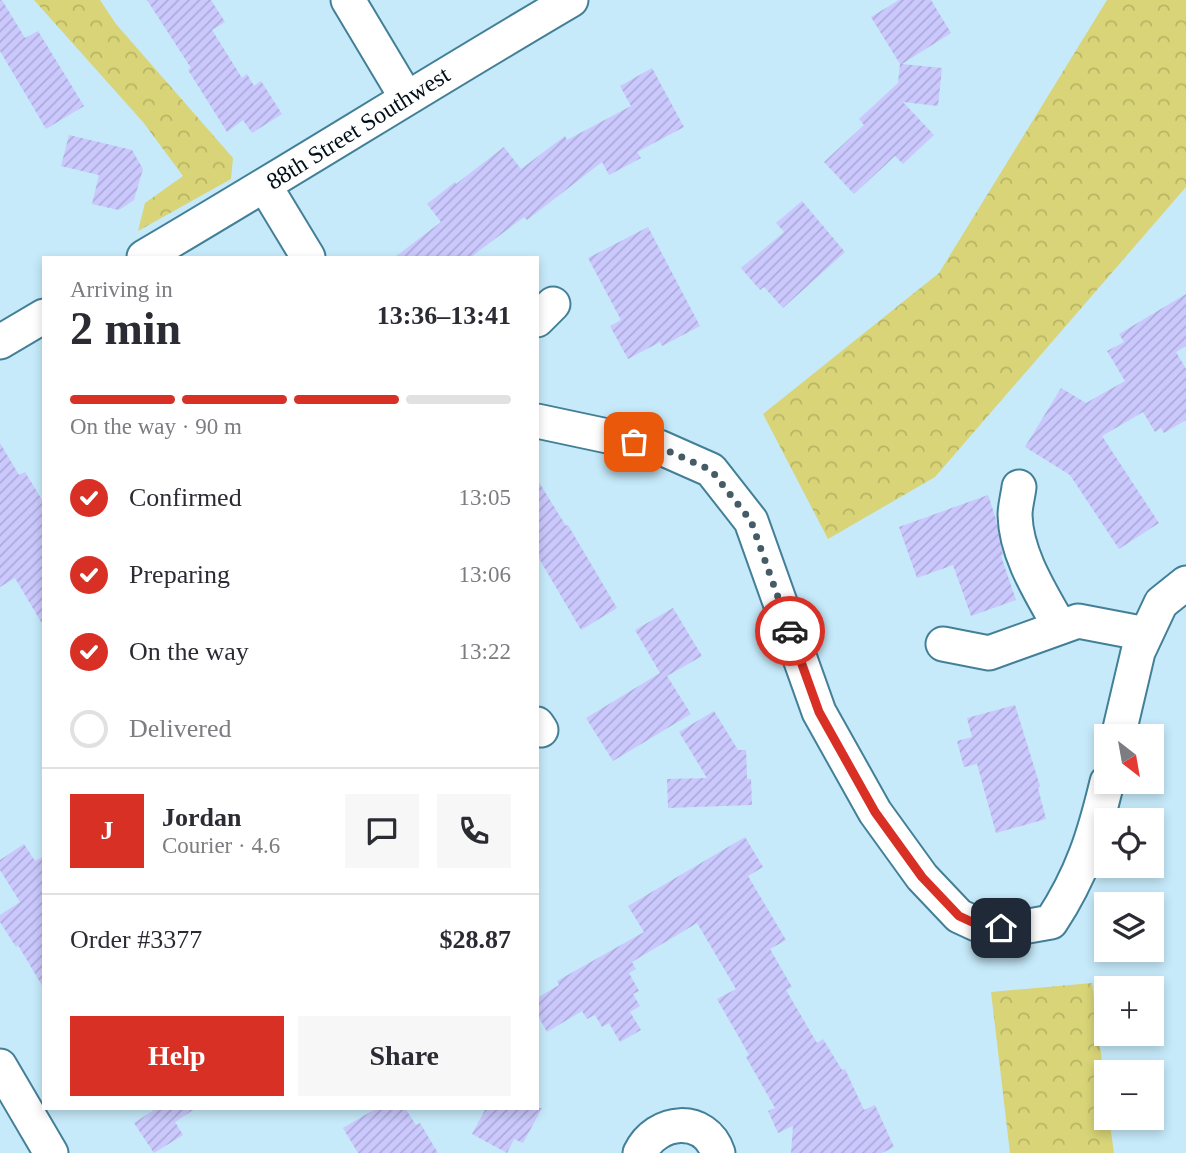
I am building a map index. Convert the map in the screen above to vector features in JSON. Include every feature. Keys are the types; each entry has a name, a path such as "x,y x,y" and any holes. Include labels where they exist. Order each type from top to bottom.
{"street":[{"path":"348,0 406,97"},
{"name":"88th Street Southwest","path":"146,256 571,0"},
{"path":"265,186 307,256"},
{"path":"1,340 42,317"},
{"path":"539,421 659,447 711,470 751,521 819,712 875,812 922,877 959,916 985,928 1017,928 1051,922 1072,890 1095,832 1104,794"},
{"path":"1019,488 1015,515 1019,543 1036,583 1060,627"},
{"path":"1121,724 1138,652 1146,634 1161,603 1186,583"},
{"path":"943,644 989,653 1078,621 1146,634"},
{"path":"0,1066 51,1153"},
{"path":"640,1153 648,1139 659,1131 671,1126 685,1125 698,1129 709,1137 718,1153"}],"green space":[{"path":"34,0 100,0 116,24 233,158 231,179 138,231 145,203 183,176 143,122"},
{"path":"1107,0 1186,0 1186,187 935,477 828,539 763,414 939,273"},
{"path":"1092,983 1094,1046 1100,1046 1102,1060 1094,1060 1094,1130 1111,1130 1114,1153 1010,1153 991,992"}],"building":[{"path":"0,0 25,38 38,31 84,106 46,129 0,51"},
{"path":"147,0 211,0 225,22 212,30 242,78 247,74 254,86 261,81 282,114 252,133 243,120 227,132 188,70 191,68"},
{"path":"899,0 931,0 951,33 902,64 942,68 938,106 903,102 934,135 903,164 895,156 854,194 824,162 864,125 859,119 898,83 900,64 871,17"},
{"path":"652,68 684,127 637,152 641,158 609,175 602,162 527,220 524,217 472,256 396,256 441,222 427,204 455,182 456,184 504,147 521,169 565,136 567,140 631,106 620,86"},
{"path":"69,135 132,150 143,169 134,200 119,210 92,204 99,175 61,166"},
{"path":"802,201 845,252 783,308 764,287 760,290 741,268 784,232 776,223"},
{"path":"648,227 700,326 662,346 660,342 628,359 610,326 621,320 588,258"},
{"path":"1186,294 1186,346 1176,352 1186,369 1186,420 1164,433 1161,428 1155,432 1143,412 1102,436 1159,523 1119,549 1070,475 1025,447 1061,388 1086,403 1125,381 1107,351 1124,342 1119,334"},
{"path":"0,443 19,475 25,472 42,500 42,624 15,578 0,587"},
{"path":"539,482 566,526 568,525 617,608 581,630 539,558"},
{"path":"988,495 996,519 1003,555 1001,556 1016,600 971,616 953,565 917,578 899,527"},
{"path":"673,608 702,656 667,676 691,714 613,761 586,718 660,673 635,630"},
{"path":"1015,705 1040,786 1038,788 1046,819 996,833 977,764 964,767 957,741 972,737 967,718"},
{"path":"714,711 738,750 746,750 747,779 751,779 752,805 668,808 667,779 707,778 679,732"},
{"path":"745,837 763,867 748,876 786,940 770,949 792,987 786,990 817,1043 823,1039 842,1070 845,1069 864,1110 875,1105 894,1147 882,1153 791,1153 793,1126 778,1133 768,1111 775,1108 717,999 736,989 697,923 632,962 636,969 629,973 639,991 633,994 640,1006 630,1012 641,1030 620,1042 609,1023 602,1027 595,1015 587,1019 582,1011 547,1032 539,1018 539,997 559,985 557,981 644,932 628,906"},
{"path":"24,844 35,861 42,857 42,986 18,945 16,947 0,922 0,915 20,902 0,870 0,860"},
{"path":"542,1108 523,1143 514,1139 507,1153 472,1134 485,1110"},
{"path":"154,1110 193,1110 175,1122 183,1135 154,1153 134,1123"},
{"path":"374,1110 406,1110 416,1125 420,1123 438,1153 358,1153 343,1128"}],"way so far":[{"path":"634,442 659,447 711,470 751,521 790,631"}],"route":[{"path":"790,631 819,712 875,812 922,877 959,916 985,928 1001,928"}]}
